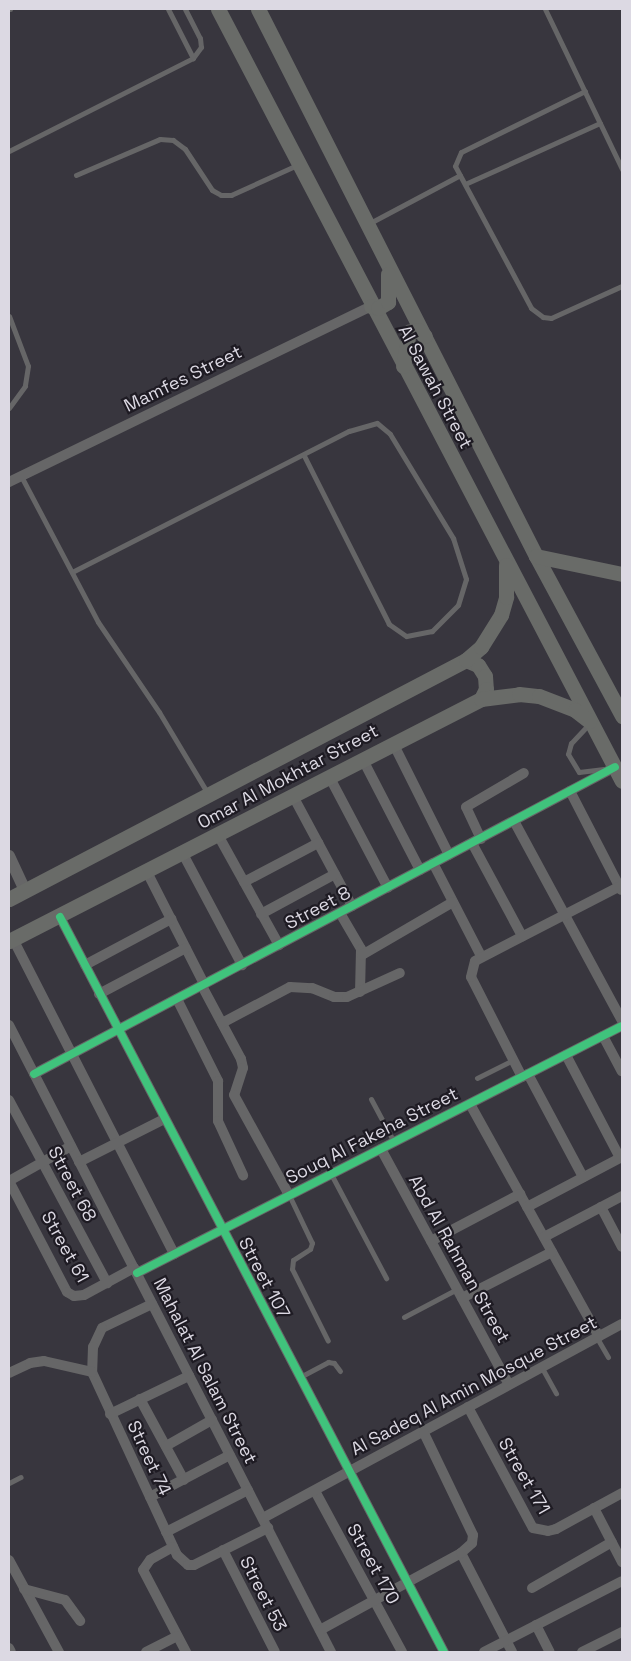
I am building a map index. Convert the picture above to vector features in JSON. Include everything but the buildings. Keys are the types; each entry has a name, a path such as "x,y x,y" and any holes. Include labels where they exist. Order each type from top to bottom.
{"main road":[{"name":"Al Sawah Street","path":"218,9 371,306 619,774"},
{"name":"Al Sawah Street","path":"258,9 536,556 621,707"},
{"path":"371,306 382,307 390,298 386,263"},
{"path":"403,366 409,332 418,330 425,336"},
{"path":"536,556 622,574"},
{"name":"Omar Al Mokhtar Street","path":"9,899 466,660 481,647 502,615 508,578 506,558"},
{"path":"466,660 478,665 485,676 486,689 481,698"},
{"name":"Omar Al Mokhtar Street","path":"11,940 183,854 481,698 500,695 539,696 575,710 591,722"}],"street":[{"name":"Mamfes Street","path":"9,482 371,306"},
{"path":"393,743 449,855"},
{"path":"363,760 420,870"},
{"path":"522,936 476,841 466,807 524,773"},
{"name":"Street 8","path":"34,1074 570,792 619,774"},
{"path":"330,778 388,888"},
{"path":"570,792 621,888 481,956 475,961 471,977 514,1060 583,1177"},
{"path":"293,796 352,906"},
{"path":"514,821 622,1022"},
{"path":"218,835 279,945"},
{"path":"244,882 318,843"},
{"path":"183,854 242,965"},
{"path":"9,856 25,891"},
{"path":"434,864 481,956"},
{"path":"147,872 186,948 243,1068 234,1095 289,1195"},
{"path":"261,914 335,874"},
{"path":"362,955 453,902"},
{"path":"340,913 362,955 360,992"},
{"name":"Street 107","path":"60,917 222,1231 444,1652"},
{"path":"84,965 171,919"},
{"path":"11,940 72,1054 174,1254"},
{"path":"99,994 186,948"},
{"path":"222,1023 290,987 312,988 334,997 348,997 400,973"},
{"path":"178,999 218,1080 218,1121 244,1175"},
{"name":"Mahalat Al Salam Street","path":"9,1025 12,1039 34,1074 331,1652"},
{"name":"Souq Al Fakeha Street","path":"135,1271 222,1231 622,1026"},
{"path":"603,1036 622,1071"},
{"path":"527,1207 621,1157 566,1054"},
{"name":"Street 68","path":"9,1100 107,1283"},
{"path":"470,1104 598,1337"},
{"path":"79,1162 164,1119"},
{"path":"9,1181 71,1146"},
{"name":"Abd Al Rahman Street","path":"381,1149 509,1385"},
{"name":"Street 61","path":"9,1181 67,1292 74,1296 84,1295 135,1271"},
{"path":"431,1241 520,1194"},
{"path":"544,1237 622,1196"},
{"path":"601,1207 622,1246"},
{"path":"459,1293 552,1252"},
{"name":"Street 74","path":"152,1304 102,1328 94,1347 92,1372 173,1547 188,1565 223,1550 265,1523"},
{"name":"Al Sadeq Al Amin Mosque Street","path":"265,1523 315,1491 622,1324"},
{"path":"9,1373 30,1363 44,1361 92,1372"},
{"path":"110,1414 189,1376"},
{"path":"140,1399 184,1480"},
{"name":"Street 171","path":"468,1407 533,1528 540,1531 556,1529 622,1493"},
{"path":"166,1446 212,1420"},
{"path":"320,1630 462,1553 472,1543 473,1535 424,1433"},
{"path":"150,1497 230,1455"},
{"path":"166,1532 248,1490"},
{"name":"Street 170","path":"315,1491 402,1652"},
{"path":"594,1508 622,1562"},
{"path":"532,1588 612,1542"},
{"path":"173,1547 150,1560 143,1570 186,1652"},
{"name":"Street 53","path":"223,1550 275,1652"},
{"path":"462,1553 512,1652"},
{"path":"9,1560 58,1652"},
{"path":"484,1652 622,1581"},
{"path":"24,1589 65,1600 80,1621"},
{"path":"536,1625 550,1652"},
{"path":"582,1652 622,1632"},
{"path":"146,1652 177,1636"},
{"path":"9,1648 11,1652"}],"lane":[{"path":"168,9 193,58"},
{"path":"9,151 193,58 201,47 200,38 184,9"},
{"path":"545,9 622,169"},
{"path":"585,91 461,152 455,166 531,308 543,317 551,318 622,286"},
{"path":"465,184 600,123"},
{"path":"76,175 160,139 173,140 185,149 212,190 222,195 231,195 298,165"},
{"path":"367,224 460,175"},
{"path":"9,316 28,366 25,386 9,408"},
{"path":"72,572 304,456 370,423 383,426 390,434 453,538 466,579 458,605 432,631 406,636 390,624 304,456"},
{"path":"21,476 98,622 159,712 208,795"},
{"path":"591,722 568,748 577,770 581,772 619,774"},
{"path":"477,1078 514,1060"},
{"path":"371,1099 394,1142"},
{"path":"331,1174 386,1278"},
{"path":"289,1195 312,1242 310,1249 293,1260 292,1269 328,1341"},
{"path":"404,1318 459,1293"},
{"path":"598,1337 608,1357"},
{"path":"300,1377 328,1362 334,1363 340,1371"},
{"path":"542,1368 556,1393"},
{"path":"9,1483 21,1477"}],"cycle path":[{"path":"34,1074 615,767"},
{"path":"60,917 444,1652"},
{"path":"137,1273 622,1026"}]}
